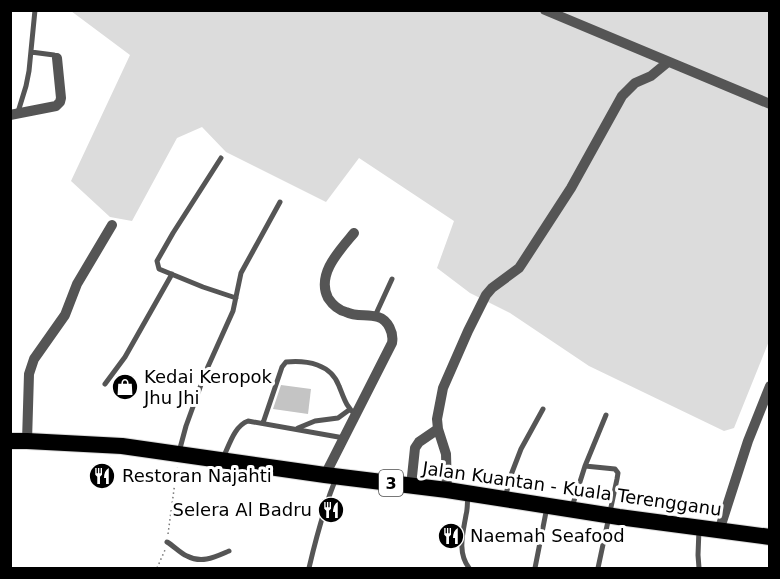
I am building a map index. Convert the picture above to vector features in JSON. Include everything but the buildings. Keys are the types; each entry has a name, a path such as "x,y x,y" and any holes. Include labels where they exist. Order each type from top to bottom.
{"highway":[{"name":"Jalan Kuantan - Kuala Terengganu","path":"19,441 122,446 770,537"}],"street":[{"path":"545,10 770,104"},
{"path":"14,114 56,106 60,102 57,58"},
{"path":"447,490 446,454 438,429 438,407 443,387 486,295 519,268 571,188 622,96 636,83 668,62"},
{"path":"19,441 29,374 34,359 65,315 77,284 112,225"},
{"path":"331,476 352,412 392,343 393,337 388,324 379,317 358,316 341,310 330,300 324,289 326,273 336,255 354,232"},
{"path":"719,531 748,441 765,410 770,386"},
{"path":"411,486 415,448 419,442 438,429"}],"lane":[{"path":"14,114 26,86 35,10"},
{"path":"31,52 54,55 57,58"},
{"path":"221,158 157,261 159,269 236,298"},
{"path":"179,454 186,426 206,371 233,311 241,273 280,202"},
{"path":"105,384 125,357 172,274"},
{"path":"375,316 392,279"},
{"path":"263,423 282,367 286,362 315,364 333,374 352,412 338,418 315,421 297,429"},
{"path":"504,500 521,449 543,409"},
{"path":"572,509 585,466 606,415"},
{"path":"222,460 237,429 248,421 344,438"},
{"path":"585,466 615,469 618,473 598,568"},
{"path":"309,568 331,476"},
{"path":"468,494 461,547 465,563 469,568"},
{"path":"535,568 548,506"},
{"path":"699,527 699,568"},
{"path":"167,542 189,558 201,560 211,559 229,551"}],"path":[{"path":"157,568 166,548 179,454"}],"shaded area":[{"path":"71,11 769,11 769,341 734,428 724,431 589,366 510,313 470,293 437,268 454,221 359,158 326,202 226,152 202,127 177,138 132,221 110,217 71,181 130,55"}],"place":[{"name":"Kedai Keropok Jhu Jhi","path":"125,387"},
{"name":"Restoran Najahti","path":"102,476"},
{"name":"Selera Al Badru","path":"331,510"},
{"name":"Naemah Seafood","path":"451,536"}]}
